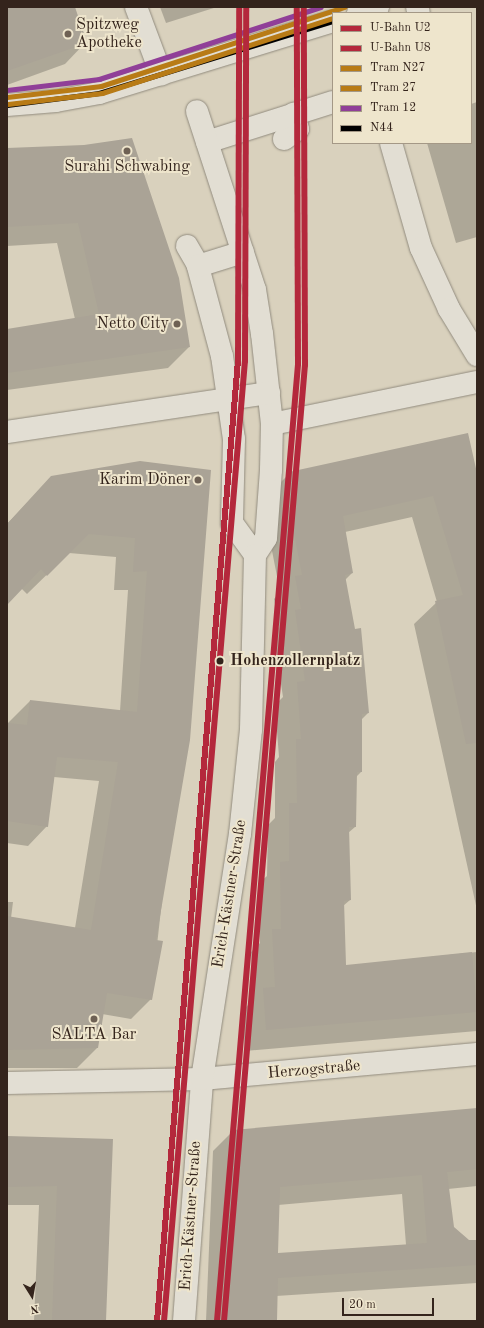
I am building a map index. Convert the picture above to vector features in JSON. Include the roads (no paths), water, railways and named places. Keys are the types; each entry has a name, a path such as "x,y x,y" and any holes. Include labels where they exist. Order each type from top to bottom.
{"street":[{"path":"136,7 161,74"},
{"path":"361,12 378,7"},
{"path":"7,105 68,99 161,74 332,21"},
{"path":"207,142 288,129 332,103"},
{"path":"197,111 243,252 255,290 269,393 272,424 270,494 266,538 255,555 232,523 234,439 229,398 222,356 194,254 243,252"},
{"path":"391,144 421,248 449,309 477,355"},
{"path":"272,424 477,382"},
{"path":"7,432 269,393"},
{"path":"256,513 256,494 270,494"},
{"name":"Erich-Kästner-Straße","path":"184,1321 202,1079 248,756 255,652 255,555"},
{"name":"Herzogstraße","path":"7,1083 202,1079 477,1054"}],"metro line":[{"name":"U2","path":"157,1321 238,360 239,7"},
{"name":"U8","path":"164,1321 245,361 246,7"},
{"name":"U2","path":"217,1321 298,364 297,7"},
{"name":"U8","path":"224,1321 305,365 304,7"}],"tram line":[{"name":"12","path":"7,90 99,79 321,7"},
{"name":"N27","path":"7,97 101,86 344,7"},
{"name":"27","path":"8,104 102,93 332,18"}],"place":[{"name":"Spitzweg Apotheke","path":"68,34"},
{"name":"Surahi Schwabing","path":"127,151"},
{"name":"Netto City","path":"177,324"},
{"name":"Karim Döner","path":"198,480"},
{"name":"Hohenzollernplatz","path":"220,661"},
{"name":"SALTA Bar","path":"94,1019"}]}
